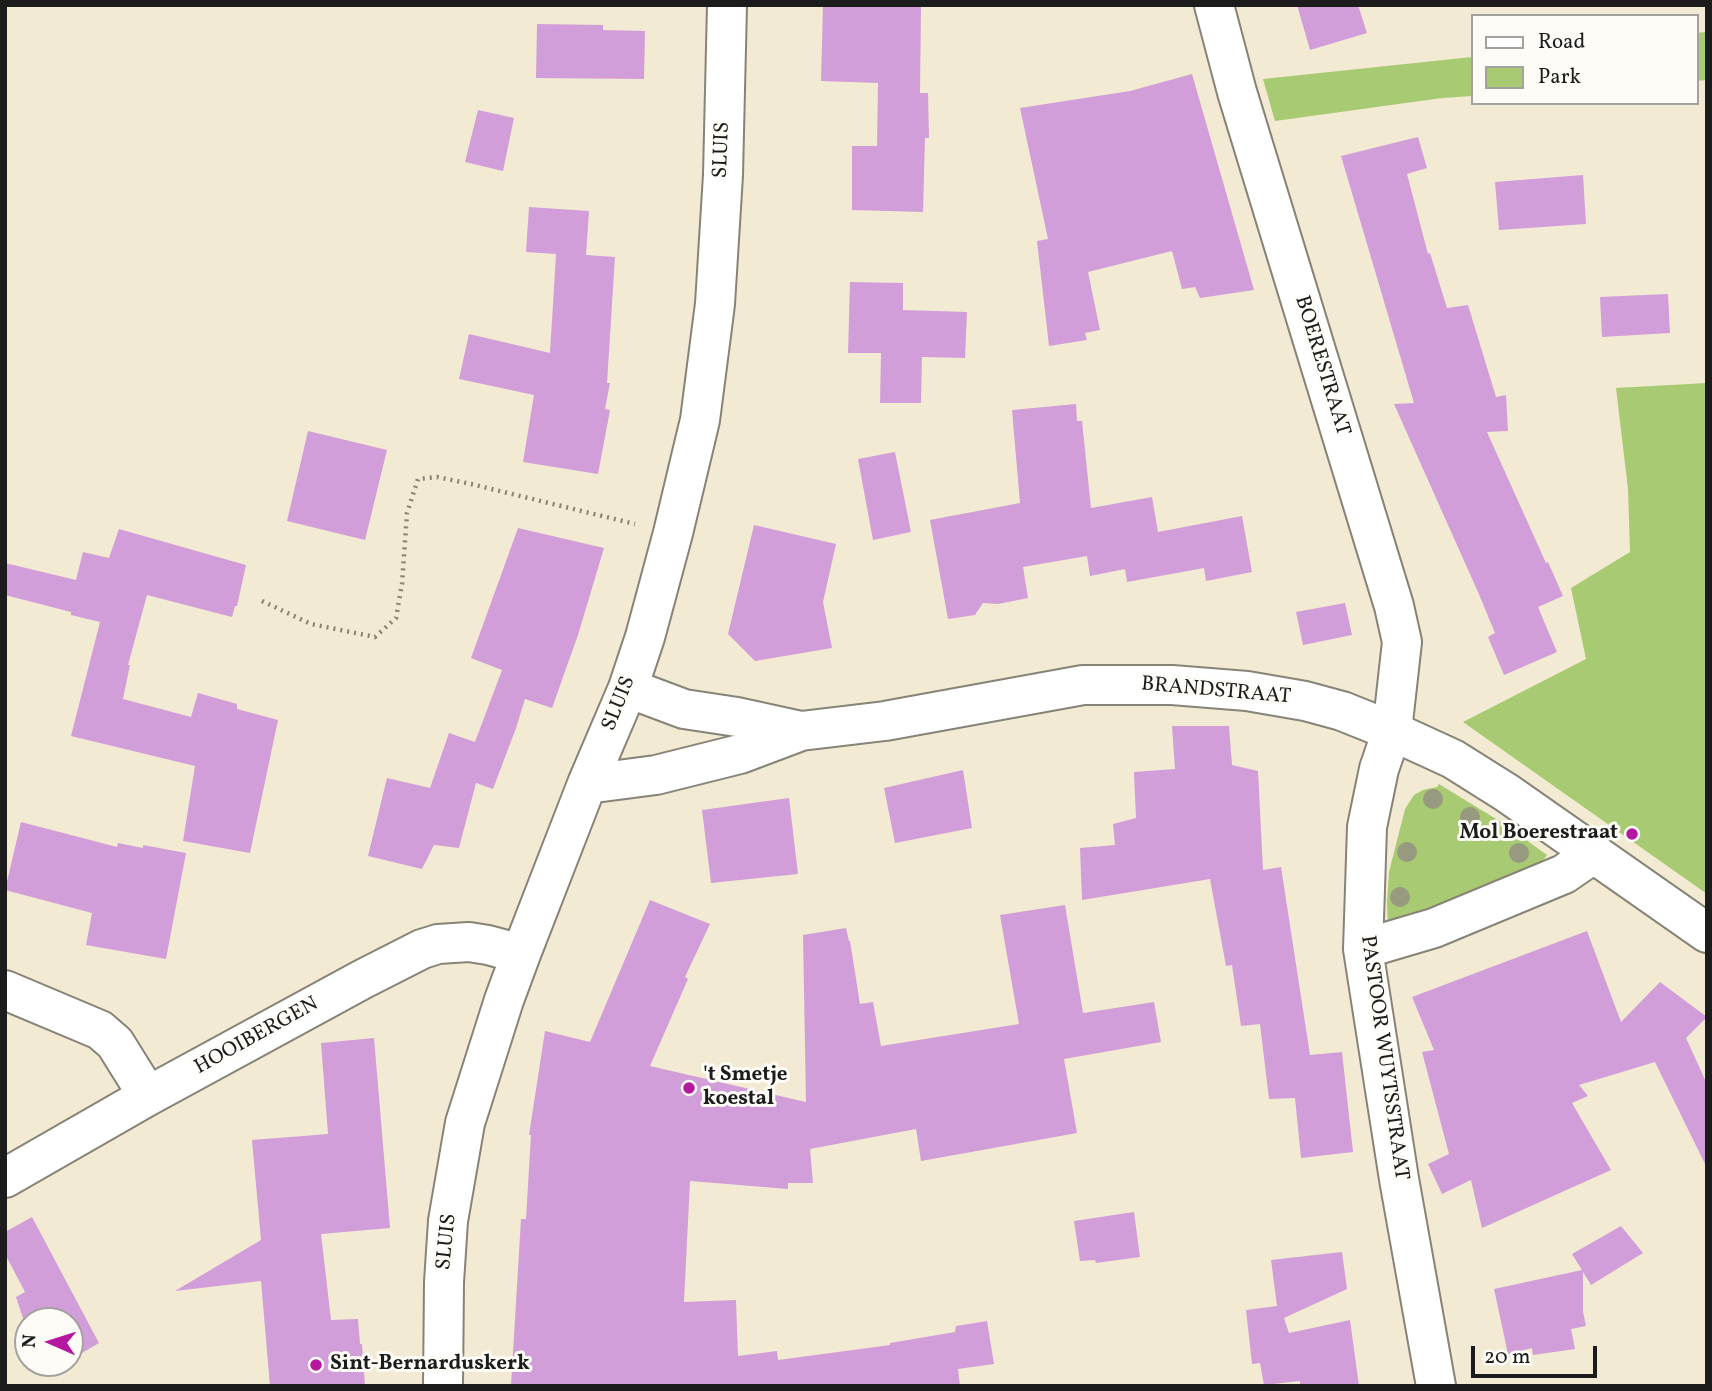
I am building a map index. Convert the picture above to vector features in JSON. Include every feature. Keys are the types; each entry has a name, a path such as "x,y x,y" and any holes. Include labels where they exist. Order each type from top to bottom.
{"street":[{"name":"SLUIS","path":"443,1386 444,1282 448,1221 465,1124 521,954 587,784 628,688 645,637 699,420 715,304 723,175 727,5"},
{"name":"BOERESTRAAT","path":"1214,5 1237,92 1394,606 1402,642 1392,731"},
{"name":"BRANDSTRAAT","path":"587,784 656,775 740,754 801,731 885,721 1083,685 1172,685 1247,691 1305,701 1342,711 1453,759 1507,793 1707,933"},
{"name":"BRANDSTRAAT","path":"628,688 684,709 801,731"},
{"name":"PASTOOR WUYTSSTRAAT","path":"1392,731 1379,769 1367,827 1363,949 1436,1386"},
{"path":"1363,949 1446,923 1564,874 1593,854"},
{"name":"HOOIBERGEN","path":"5,1178 148,1096 422,949 445,943 469,942 521,954"},
{"path":"5,990 100,1030 115,1043 148,1096"}],"path":[{"path":"262,601 311,624 375,637 396,618 402,584 407,513 418,479 437,477 471,484 673,533"}],"green space":[{"path":"1707,32 1707,80 1698,81 1698,33"},
{"path":"1470,57 1470,96 1275,121 1263,79"},
{"path":"1707,383 1707,894 1463,722 1586,659 1571,588 1630,552 1628,489 1616,388"},
{"path":"1439,784 1501,822 1547,855 1536,871 1388,933 1389,872 1405,809 1414,795"}],"building":[{"path":"823,5 921,5 920,93 928,93 929,138 925,138 923,212 852,210 852,146 877,146 878,83 821,81"},
{"path":"1297,5 1358,5 1367,33 1310,50"},
{"path":"537,24 603,25 603,30 645,31 644,79 536,78"},
{"path":"1192,74 1254,290 1200,298 1195,287 1182,289 1172,251 1088,272 1100,330 1085,333 1087,340 1049,346 1037,241 1048,239 1020,108 1130,91"},
{"path":"478,110 514,118 503,171 465,162"},
{"path":"1418,137 1427,168 1407,174 1428,254 1430,253 1447,308 1468,305 1496,397 1506,395 1508,431 1487,432 1563,596 1538,607 1557,652 1504,675 1488,637 1495,633 1394,404 1414,403 1341,156"},
{"path":"1583,175 1586,224 1499,230 1495,182"},
{"path":"529,207 589,211 586,255 615,257 607,383 610,383 605,409 610,410 598,474 523,462 534,395 459,379 469,334 550,353 556,254 526,252"},
{"path":"850,282 903,283 903,310 967,312 965,358 922,357 921,403 880,403 881,353 848,353"},
{"path":"1668,294 1670,333 1602,337 1600,297"},
{"path":"1076,404 1077,421 1082,421 1091,508 1152,497 1158,532 1242,516 1252,572 1206,581 1204,568 1127,582 1125,569 1090,576 1087,556 1023,567 1028,598 998,604 983,603 975,615 948,619 930,520 1020,503 1012,410"},
{"path":"308,431 387,450 365,540 287,521"},
{"path":"895,452 911,532 873,540 858,459"},
{"path":"754,525 836,544 823,602 832,648 755,661 728,634"},
{"path":"518,528 604,548 578,635 552,708 525,699 493,789 476,783 459,848 434,845 422,869 368,856 387,778 430,788 449,733 475,742 502,670 471,658"},
{"path":"119,529 246,565 232,617 147,595 128,665 123,699 191,717 198,693 237,704 237,709 278,720 250,853 183,841 195,766 71,736 100,622 5,595 5,563 76,580 83,552 109,558"},
{"path":"1345,603 1352,635 1303,645 1296,612"},
{"path":"1172,726 1229,726 1232,765 1258,771 1263,870 1281,867 1310,1055 1342,1052 1353,1152 1301,1158 1295,1098 1269,1099 1260,1024 1241,1026 1232,965 1226,966 1210,879 1082,900 1080,848 1115,845 1113,824 1136,818 1134,772 1175,769"},
{"path":"963,770 972,828 895,843 884,788"},
{"path":"789,798 798,874 711,883 702,810"},
{"path":"21,822 117,847 118,843 143,848 143,845 186,853 166,959 86,945 92,913 5,890"},
{"path":"650,900 710,924 685,977 688,979 650,1066 806,1102 803,935 846,928 860,1004 873,1002 881,1046 1019,1024 1000,915 1065,905 1083,1013 1154,1002 1161,1042 1064,1059 1077,1133 921,1161 916,1129 810,1149 813,1183 788,1183 788,1189 690,1181 684,1302 736,1300 738,1356 777,1351 778,1360 890,1345 955,1332 956,1326 987,1321 994,1364 958,1369 960,1386 511,1386 521,1219 526,1219 529,1135 545,1031 590,1042"},
{"path":"1587,931 1621,1022 1660,982 1707,1017 1686,1038 1707,1084 1707,1168 1655,1062 1579,1085 1588,1096 1572,1103 1611,1170 1482,1228 1471,1180 1442,1194 1428,1164 1449,1154 1422,1052 1434,1050 1412,997"},
{"path":"374,1038 390,1228 321,1234 331,1320 358,1319 365,1386 270,1386 261,1281 175,1291 261,1240 252,1140 328,1134 321,1043"},
{"path":"1134,1212 1140,1257 1096,1263 1095,1260 1080,1261 1074,1221"},
{"path":"32,1217 80,1307 19,1307 16,1297 25,1292 5,1254 5,1232"},
{"path":"1621,1226 1643,1253 1591,1285 1583,1272 1583,1312 1586,1326 1571,1329 1575,1349 1533,1355 1532,1348 1508,1354 1494,1289 1582,1270 1572,1254"},
{"path":"1342,1252 1347,1289 1284,1318 1289,1333 1350,1320 1359,1386 1300,1386 1300,1381 1264,1385 1260,1363 1252,1364 1246,1310 1277,1306 1271,1260"},
{"path":"84,1315 99,1343 84,1352"}],"place":[{"name":"Mol Boerestraat","path":"1632,834"},
{"name":"'t Smetje koestal","path":"689,1088"},
{"name":"Sint-Bernarduskerk","path":"316,1365"}]}
